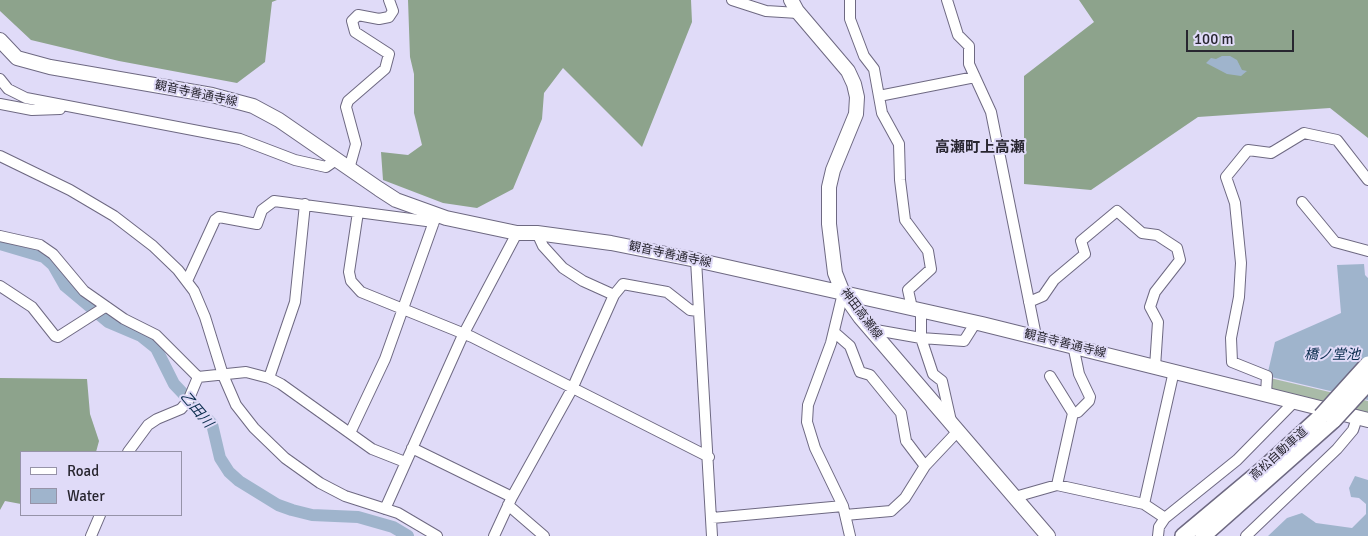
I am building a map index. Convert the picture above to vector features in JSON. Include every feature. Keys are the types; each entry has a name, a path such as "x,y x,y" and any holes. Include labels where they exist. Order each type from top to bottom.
{"highway":[{"name":"高松自動車道","path":"1203,536 1327,418 1368,364"},
{"name":"高松自動車道","path":"1183,536 1368,383"}],"main road":[{"name":"神田高瀬線","path":"791,0 798,13 848,71 854,84 857,98 856,114 836,163 829,187 828,206 835,272 843,293 870,329 1048,536"},
{"name":"観音寺善通寺線","path":"0,40 17,58 50,67 212,95 253,106 279,120 349,170 396,200 436,218 517,233 538,233 611,243 696,260 1036,336 1363,419"}],"street":[{"path":"349,170 356,144 346,107 348,101 385,70 389,54 355,32 352,21 358,15 379,19 389,17 393,11 389,0"},
{"path":"732,0 766,11 798,13"},
{"path":"712,518 844,510 891,511 905,498 954,426 942,382 933,374 921,338 917,309 908,290 931,269 928,252 905,220 900,180 899,144 882,113 874,69 864,56 850,19 850,0"},
{"path":"946,0 958,36 969,46 970,64 991,112 1036,336"},
{"path":"879,96 975,77"},
{"path":"0,79 8,89 26,98 240,139 295,160 326,167 336,160"},
{"path":"0,104 32,110 76,109"},
{"path":"1266,394 1267,376 1232,362 1231,338 1239,297 1241,263 1234,203 1226,177 1248,150 1271,153 1304,133 1337,140 1368,180"},
{"path":"0,156 70,190 114,216 153,246 187,281 205,317 223,375 236,405 254,428 300,470 346,496 410,518 437,536"},
{"path":"187,281 215,220 219,217 255,225 262,210 274,201 358,212 436,218 404,311 370,394 350,433"},
{"path":"1302,202 1335,242 1368,251"},
{"path":"269,378 295,302 305,204"},
{"path":"1029,302 1043,296 1054,280 1085,254 1081,241 1117,211 1142,233 1157,235 1177,248 1180,260 1155,292 1150,307 1158,322 1155,367"},
{"path":"358,212 349,272 350,281 361,292 463,335 709,457"},
{"path":"385,509 463,335 517,233"},
{"path":"538,233 543,246 564,268 583,281 614,295"},
{"path":"0,236 40,245 53,254 78,285 105,307 156,335 198,377 246,372 269,378 372,449 405,462"},
{"path":"696,260 709,457 712,536"},
{"path":"494,536 510,501 572,389 614,295 623,284 667,292 690,310 698,311"},
{"path":"0,286 32,307 55,336 58,337 105,307"},
{"path":"843,293 834,332 808,406 806,422 815,448 844,510 850,536"},
{"path":"870,329 921,338 964,341 976,322"},
{"path":"834,332 850,346 860,372 870,375 901,413 906,441 925,466"},
{"path":"1072,345 1079,374 1090,397 1089,401 1078,412 1073,413"},
{"path":"1144,504 1174,371"},
{"path":"1050,376 1073,413 1057,485"},
{"path":"129,451 148,425 157,419 181,410 188,401 198,377"},
{"path":"1158,536 1159,528 1165,518 1237,460 1292,402"},
{"path":"1246,536 1337,449 1363,419"},
{"path":"412,448 510,501 544,536"},
{"path":"1015,497 1057,485 1144,504 1165,518"},
{"path":"91,536 100,516"}],"green space":[{"path":"0,0 277,0 272,2 265,62 237,83 119,61 31,40 0,11"},
{"path":"408,0 691,0 692,22 642,147 563,68 544,93 542,119 513,189 477,208 443,203 383,180 381,152 408,155 422,145 414,113 414,74 410,57"},
{"path":"1079,0 1368,0 1368,138 1330,108 1198,117 1091,190 1024,184 1024,76 1094,22"},
{"path":"0,378 87,379 90,414 99,441 96,451 20,451 20,504 5,501 0,510"},
{"path":"1270,378 1368,401 1368,413 1270,392"}],"water":[{"path":"1222,56 1230,56 1237,60 1242,70 1247,71 1241,76 1227,74 1206,63 1211,58 1216,59"},
{"name":"橋ノ堂池","path":"1364,264 1365,275 1368,278 1368,400 1267,376 1275,342 1341,313 1337,265"},
{"path":"1355,476 1368,480 1368,536 1268,536 1287,518 1302,513 1316,523 1352,528 1366,514 1366,504 1359,498 1351,497 1349,488"}],"waterway":[{"name":"乙田川","path":"0,244 44,257 53,265 65,286 108,322 141,336 156,348 174,384 212,424 220,458 229,472 239,481 278,505 292,510 312,515 358,517 393,527 408,536"}],"district":[{"name":"高瀬町上高瀬","path":"980,148"}]}
